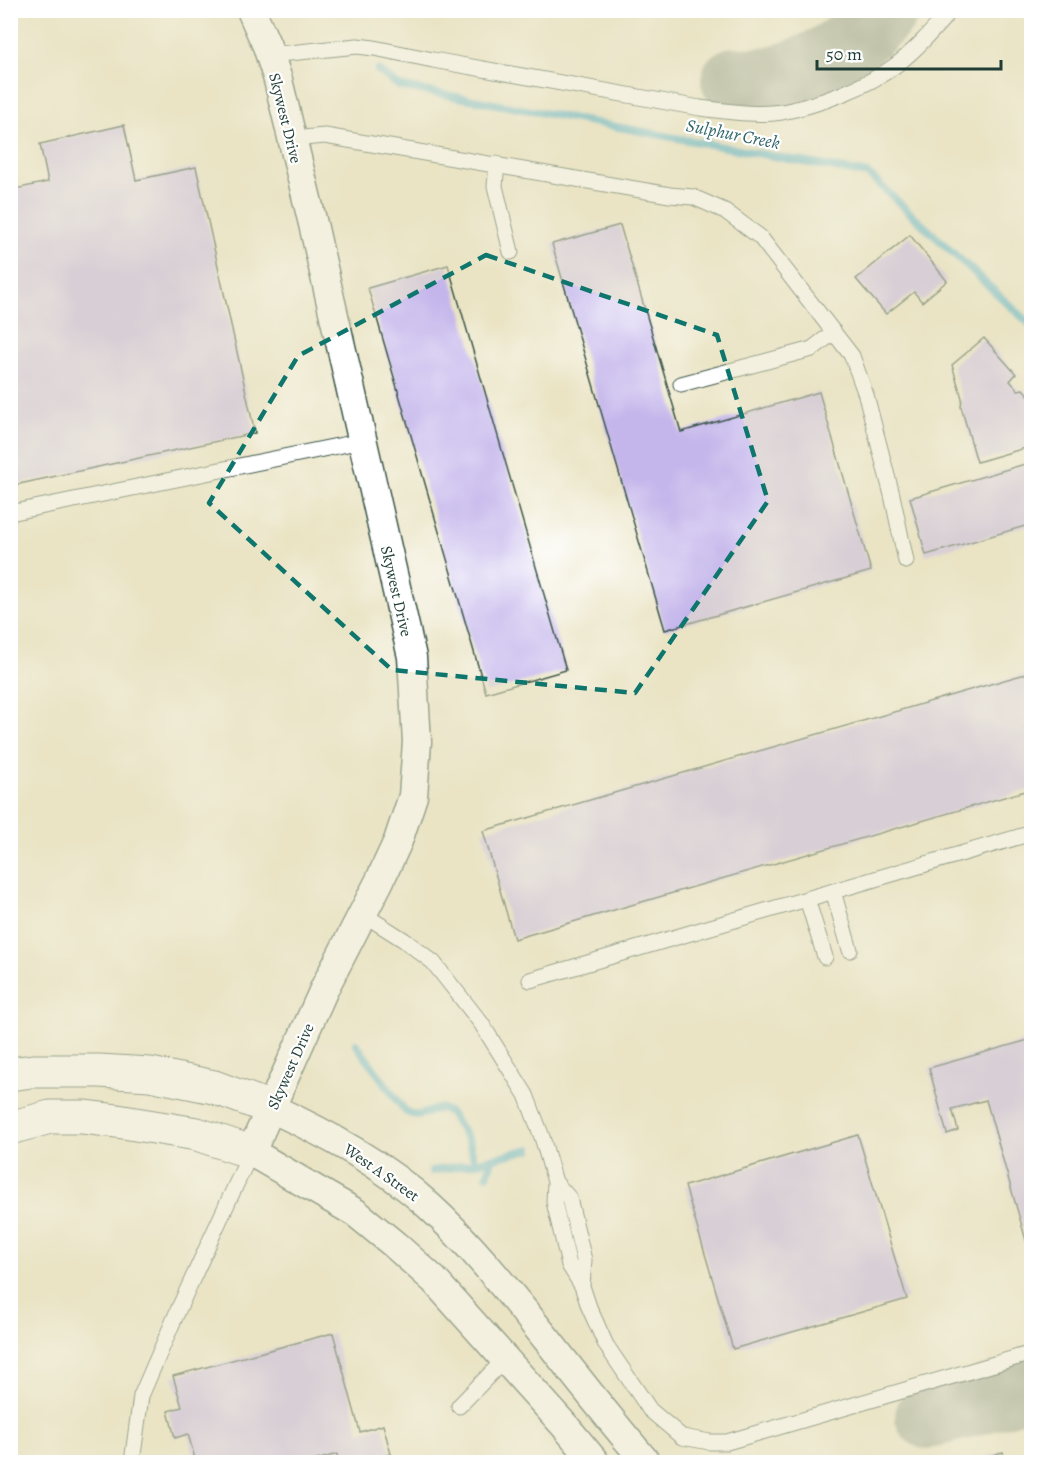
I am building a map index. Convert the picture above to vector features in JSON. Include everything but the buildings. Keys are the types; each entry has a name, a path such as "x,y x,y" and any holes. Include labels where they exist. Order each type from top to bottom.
{"street":[{"name":"Skywest Drive","path":"251,10 278,80 314,224 412,657 417,742 413,796 398,842 326,987 251,1152"},
{"name":"West A Street","path":"10,1074 33,1071 150,1074 214,1087 271,1108 320,1131 376,1165 435,1211 464,1240 646,1462"},
{"path":"10,1128 51,1117 83,1117 197,1134 251,1152 356,1213 434,1280 595,1462"}],"lane":[{"path":"270,55 357,46 700,108 744,113 781,112 834,97 878,77 897,64 951,10"},
{"path":"292,140 325,136 496,164 670,195 693,197 725,211 760,237 852,356 866,395 892,495 906,561"},
{"path":"496,164 495,186 511,252"},
{"path":"681,384 812,349 834,332"},
{"path":"10,513 362,441"},
{"path":"530,980 1032,833"},
{"path":"833,891 850,950"},
{"path":"807,899 825,957"},
{"path":"363,914 433,962 481,1023 526,1095 542,1137 555,1182 554,1202 569,1265 582,1286 606,1345 650,1410 682,1437 710,1442 727,1442 1032,1353"},
{"path":"132,1462 141,1396 251,1152"},
{"path":"459,1406 504,1360"}],"highlighted area":[{"path":"486,255 717,335 768,501 635,693 392,670 209,503 298,356"}],"waterway":[{"name":"Sulphur Creek","path":"378,70 399,86 868,174 1032,326"},
{"path":"356,1044 405,1111 419,1115 441,1108 450,1113 469,1141 475,1163"},
{"path":"432,1171 530,1149"},
{"path":"487,1175 493,1158"}],"taxiway":[{"path":"734,80 777,78 818,63 854,40 886,10"},
{"path":"928,1416 1032,1386"}]}
